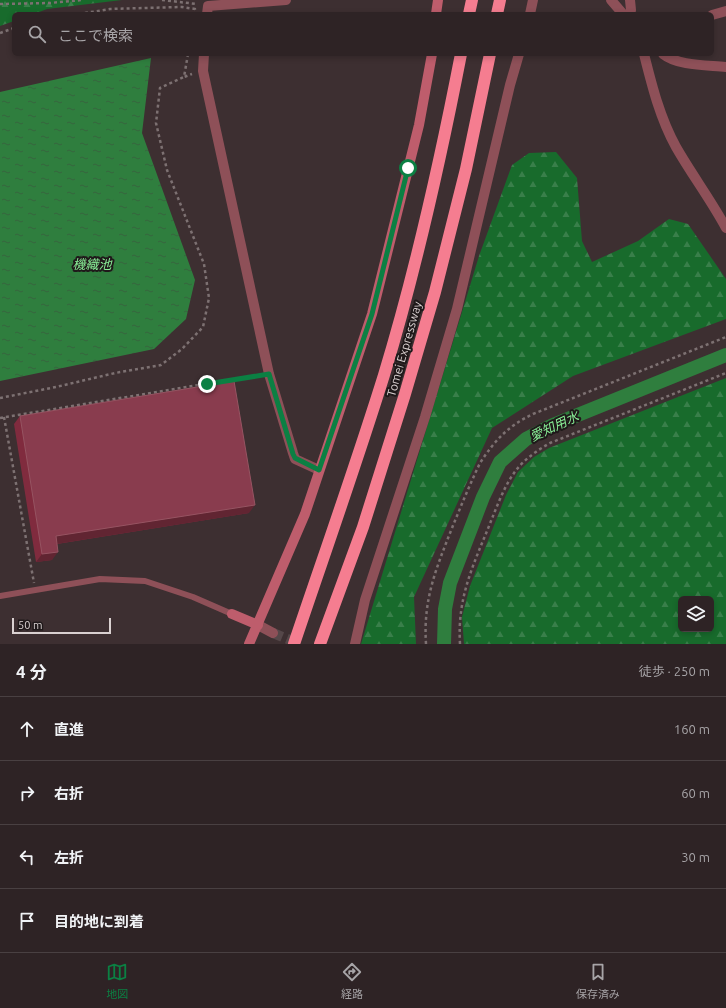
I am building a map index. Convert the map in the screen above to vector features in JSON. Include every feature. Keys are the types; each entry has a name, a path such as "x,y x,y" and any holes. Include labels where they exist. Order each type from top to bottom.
{"highway":[{"path":"469,12 472,0"},
{"path":"497,12 500,0"},
{"name":"Tomei Expressway","path":"294,644 343,502 384,374 414,269 443,145 461,56"},
{"name":"Tomei Expressway","path":"320,644 363,527 435,292 466,169 490,56"}],"street":[{"path":"207,10 286,0"},
{"path":"436,12 438,0"},
{"path":"530,12 533,0"},
{"path":"611,0 621,12"},
{"path":"630,0 630,12"},
{"path":"714,14 726,11"},
{"path":"204,56 203,71 269,374 295,458 319,470"},
{"path":"249,644 305,514 372,314 418,126 432,56"},
{"path":"355,644 365,600 422,425 457,309 510,85 518,56"},
{"path":"645,56 658,107 676,146 714,205 726,228"},
{"path":"666,56 668,58 689,63 726,67"},
{"path":"232,614 273,633"}],"lane":[{"path":"0,596 100,579 146,581 193,597 232,614"}],"path":[{"path":"0,4 50,3 82,0"},
{"path":"162,0 207,10"},
{"path":"91,12 110,9 182,7 194,9 194,12"},
{"path":"0,33 12,29"},
{"path":"184,77 188,56"},
{"path":"0,398 56,387 115,372 161,365 182,349 203,327 209,298 204,264 167,170 156,123 160,88 184,77 203,71"},
{"path":"426,644 425,615 434,572 480,463 489,448 502,434 521,420 533,414 726,338"},
{"path":"460,644 459,615 466,585 503,492 516,470 525,460 539,449 550,443 726,373"},
{"path":"0,418 269,374"},
{"path":"4,417 35,589"}],"green space":[{"path":"0,0 122,0 47,9 39,12 12,12 12,22 0,26"},
{"path":"556,152 577,178 582,241 592,262 638,241 669,219 688,224 726,279 726,319 573,376 492,428 414,597 416,644 361,644 479,256 512,165 529,153"},
{"path":"726,378 726,644 464,644 462,617 470,586 506,495 518,472 534,457 549,448"}],"water":[{"name":"機織池","path":"151,58 142,133 195,280 186,319 154,349 0,381 0,92"}],"building":[{"path":"234,381 255,505 56,536 58,552 42,554 20,416"}],"waterway":[{"name":"愛知用水","path":"444,644 445,609 450,583 483,497 500,462 526,439 553,425 726,355"}],"tunnel":[{"path":"273,633 300,644"}],"route":[{"path":"207,384 269,374 295,458 319,470 372,314 408,168"}]}
